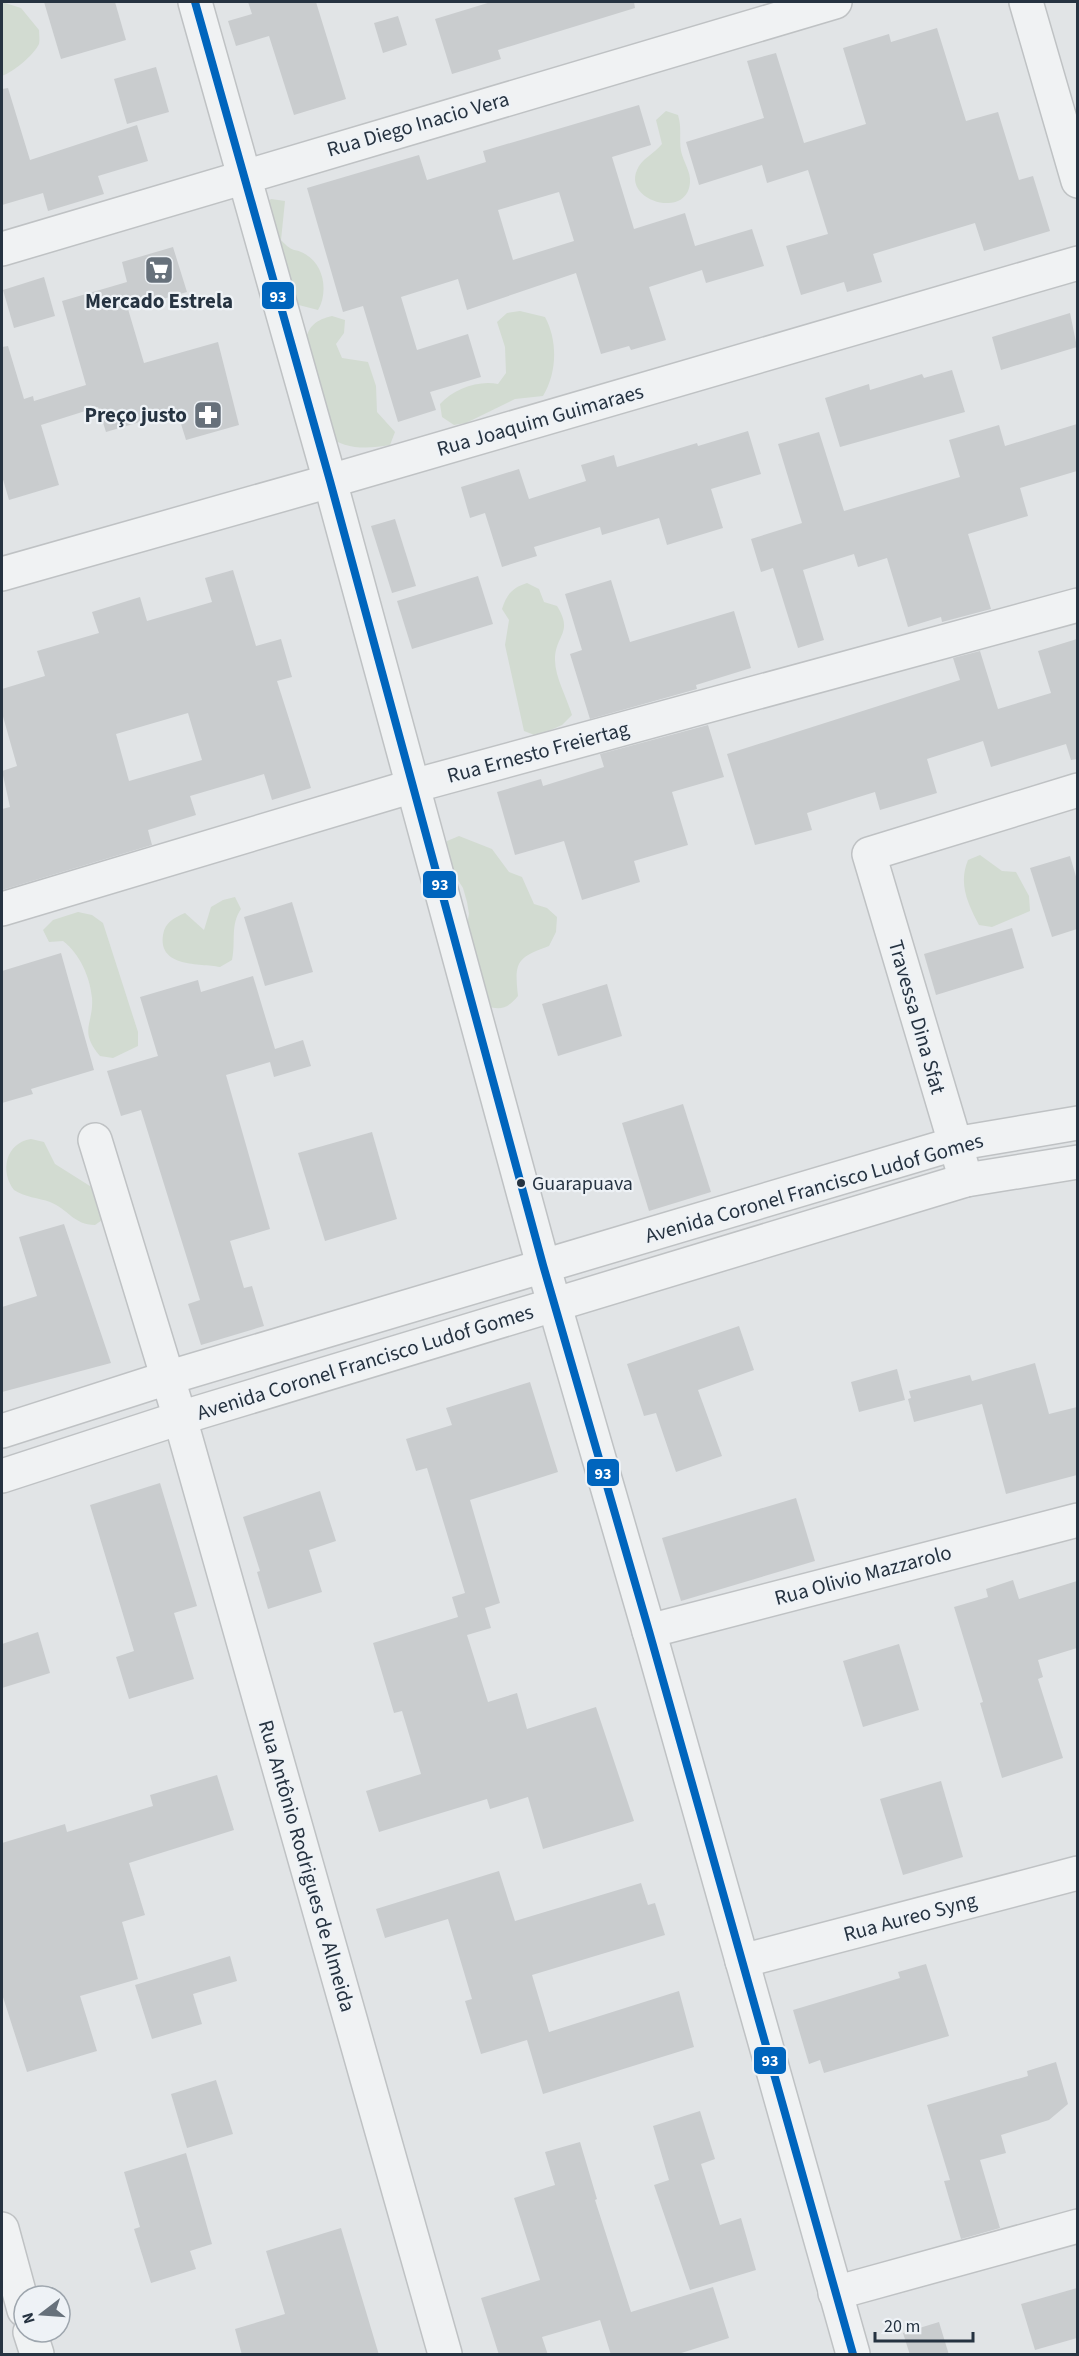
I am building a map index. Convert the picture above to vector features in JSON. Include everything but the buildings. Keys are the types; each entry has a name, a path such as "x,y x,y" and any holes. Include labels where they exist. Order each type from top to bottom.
{"street":[{"path":"195,2 242,176 330,481 543,1265 650,1631 853,2355"},
{"name":"Rua Diego Inacio Vera","path":"2,249 835,2"},
{"path":"1026,2 1077,181"},
{"name":"Rua Joaquim Guimaraes","path":"2,574 330,481 1077,263"},
{"name":"Rua Ernesto Freiertag","path":"2,909 413,786 1077,605"},
{"name":"Travessa Dina Sfat","path":"966,1180 868,854 1077,790"},
{"name":"Avenida Coronel Francisco Ludof Gomes","path":"2,1431 167,1378 954,1144 1077,1123"},
{"name":"Rua Antônio Rodrigues de Almeida","path":"95,1140 180,1418 445,2355"},
{"name":"Avenida Coronel Francisco Ludof Gomes","path":"2,1476 180,1418 966,1180 1077,1162"},
{"name":"Rua Olivio Mazzarolo","path":"650,1631 1077,1520"},
{"name":"Rua Aureo Syng","path":"742,1960 1077,1873"},
{"path":"835,2293 1077,2226"},
{"path":"2,2229 17,2284"}],"shaded area":[{"path":"2,2 21,8 39,30 39,44 28,58 2,76"},
{"path":"666,111 678,115 681,151 690,178 687,194 679,201 669,203 658,202 647,197 639,190 635,181 639,166 662,144 656,120"},
{"path":"271,199 285,201 281,240 291,249 312,259 321,272 324,288 318,310 291,303 261,208"},
{"path":"520,311 545,317 552,336 553,367 543,396 515,399 466,423 454,425 442,417 440,404 452,394 467,387 482,383 498,384 506,373 505,347 497,322 507,313"},
{"path":"332,316 345,320 344,333 336,344 342,358 368,362 376,386 377,412 395,432 390,445 349,446 327,435 305,342 314,324"},
{"path":"527,583 539,589 544,602 557,606 562,615 564,628 555,660 559,680 572,715 562,725 537,736 524,731 505,645 509,620 502,609 511,592"},
{"path":"459,836 492,849 509,872 522,877 534,904 547,908 557,917 556,932 549,946 530,954 520,962 517,975 518,996 503,1008 484,1005 464,940 469,914 467,902 463,888 449,866 445,854 447,841"},
{"path":"980,855 1002,871 1016,872 1029,896 1030,911 992,927 979,925 968,902 964,877 968,860"},
{"path":"235,897 241,909 234,927 232,960 220,967 192,964 174,959 167,953 163,946 163,935 171,921 185,913 204,930 211,907 223,900"},
{"path":"78,912 92,915 103,923 138,1032 138,1046 113,1058 100,1056 90,1040 88,1027 92,998 83,966 69,946 63,941 49,942 43,930 53,920"},
{"path":"31,1139 44,1142 55,1164 101,1193 105,1218 95,1225 88,1224 76,1220 50,1202 14,1190 7,1175 8,1159 15,1146"}],"transit line":[{"name":"93","path":"195,2 330,481 543,1265 853,2354"}],"place":[{"name":"Mercado Estrela","path":"159,270"},
{"name":"Preço justo","path":"208,415"},
{"name":"Guarapuava","path":"521,1183"}]}
